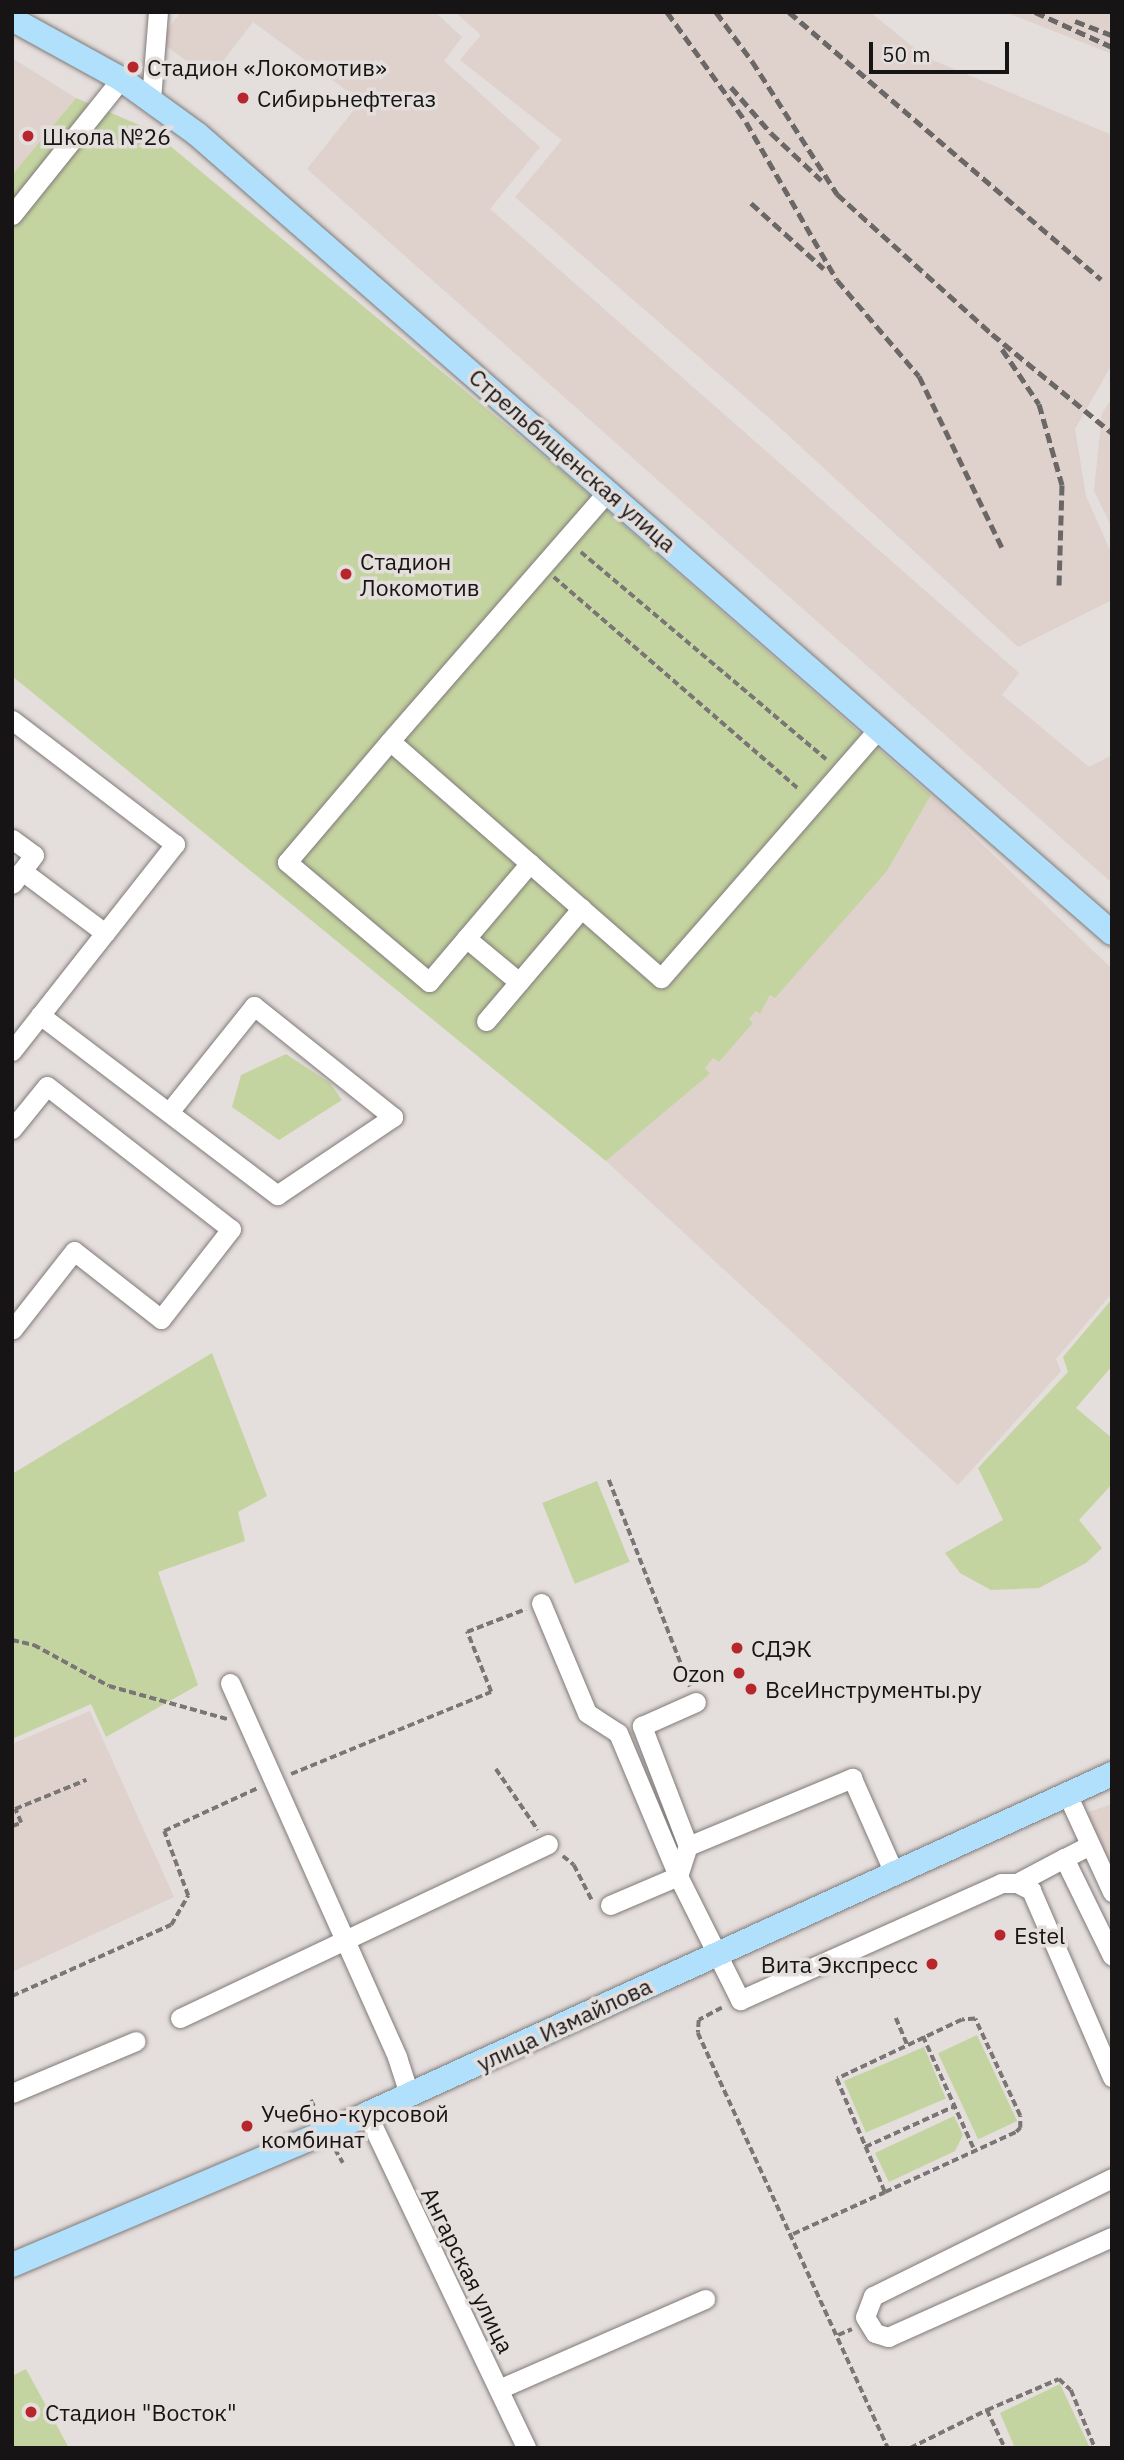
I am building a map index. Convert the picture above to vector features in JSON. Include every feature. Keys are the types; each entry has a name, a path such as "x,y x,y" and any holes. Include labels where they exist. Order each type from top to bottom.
{"main road":[{"name":"Стрельбищенская улица","path":"12,19 121,79 218,151 1112,933"},
{"name":"улица Измайлова","path":"12,2265 367,2114 1112,1774"}],"street":[{"path":"151,99 158,12"},
{"path":"12,215 121,79"},
{"path":"530,863 429,982 287,862 608,491"},
{"path":"12,720 175,844 12,1051"},
{"path":"390,741 661,978 878,728"},
{"path":"12,839 34,855 17,877 105,933"},
{"path":"486,1021 582,908"},
{"path":"466,937 519,982"},
{"path":"40,1015 277,1195 393,1117 254,1006 169,1112"},
{"path":"12,1129 47,1086 231,1229 161,1319 74,1251 12,1330"},
{"path":"541,1603 587,1713 618,1733 678,1876 740,2000 1001,1883 1017,1883 1031,1890 1112,2077"},
{"path":"230,1683 397,2057 408,2095"},
{"path":"610,1905 678,1876 688,1846 642,1726 696,1702"},
{"path":"688,1846 852,1778 894,1873"},
{"path":"1067,1794 1112,1892"},
{"path":"180,2018 548,1844"},
{"path":"1017,1883 1090,1845"},
{"path":"1064,1858 1112,1956"},
{"path":"12,2093 136,2041"},
{"name":"Ангарская улица","path":"367,2114 526,2448"},
{"path":"1112,2179 873,2296 865,2317 875,2333 888,2337 1112,2237"},
{"path":"499,2389 705,2299"}],"path":[{"path":"566,539 841,771"},
{"path":"542,566 814,802"},
{"path":"609,1480 696,1702"},
{"path":"12,1640 34,1645 109,1686 249,1725"},
{"path":"12,1826 21,1822 15,1809 86,1780"},
{"path":"740,2000 702,2017 698,2033 793,2234 888,2448"},
{"path":"793,2234 975,2151 1016,2132 1021,2123 980,2025 968,2017 837,2079 885,2192"},
{"path":"896,2018 907,2044"},
{"path":"923,2036 975,2151"},
{"path":"865,2147 955,2106"},
{"path":"910,2448 987,2410 1059,2379 1071,2390 1095,2448"},
{"path":"987,2410 1005,2448"}],"shaded area":[{"path":"181,12 435,12 462,37 444,61 540,147 490,209 1019,673 1002,695 1089,767 1112,755 1112,883 307,169 361,101 253,22 210,78 159,41"},
{"path":"455,12 870,12 925,57 1112,135 1112,364 1075,429 1086,496 1112,555 1112,600 1018,647 776,424 515,197 562,140 460,60 481,35"},
{"path":"1005,12 1112,12 1112,54"},
{"name":"Школа №26","path":"12,58 76,98 12,175"},
{"path":"1112,399 1112,528 1094,491 1102,413"},
{"path":"931,795 1112,969 1112,1293 1056,1359 1061,1371 958,1485 606,1161 710,1073 705,1068 713,1058 719,1062 753,1023 749,1019 756,1011 760,1014 771,994 774,997 887,871"},
{"path":"90,1711 174,1897 12,1972 12,1744"},
{"path":"1112,1804 1112,1867 1086,1813"}],"green space":[{"name":"Стадион Локомотив","path":"76,98 151,130 564,473 931,795 887,871 775,998 770,995 760,1014 756,1011 749,1019 753,1023 719,1062 713,1058 705,1068 710,1073 606,1161 12,676 12,175"},
{"path":"286,1054 330,1083 342,1100 279,1140 232,1107 241,1075"},
{"path":"1112,1299 1112,1366 1076,1408 1112,1438 1112,1484 1079,1520 1102,1548 1086,1563 1039,1588 991,1590 960,1573 945,1553 1003,1520 978,1468 1068,1372 1063,1357"},
{"path":"212,1353 267,1496 238,1512 245,1541 158,1572 198,1685 106,1737 91,1704 12,1739 12,1474"},
{"path":"597,1481 630,1562 575,1584 542,1503"},
{"path":"977,2035 1017,2121 978,2139 938,2053"},
{"path":"924,2047 946,2099 866,2133 844,2081"},
{"path":"954,2116 963,2135 955,2151 889,2182 875,2153"},
{"name":"Стадион \"Восток\"","path":"26,2369 69,2448 12,2448 12,2376"},
{"path":"1060,2384 1090,2448 1015,2448 1000,2413"}],"railway":[{"path":"667,12 746,122 837,280 919,376 1002,548"},
{"path":"716,12 752,61 837,194 992,334 1112,433"},
{"path":"789,12 1101,279"},
{"path":"1035,12 1112,47"},
{"path":"1075,21 1112,35"},
{"path":"731,87 771,133 821,180"},
{"path":"751,203 824,269"},
{"path":"1002,349 1039,404 1062,485 1059,585"}],"place":[{"name":"Стадион «Локомотив»","path":"133,67"},
{"name":"Сибирьнефтегаз","path":"243,98"},
{"name":"Школа №26","path":"28,136"},
{"name":"Стадион Локомотив","path":"346,574"},
{"name":"СДЭК","path":"737,1648"},
{"name":"Ozon","path":"739,1673"},
{"name":"ВсеИнструменты.ру","path":"751,1689"},
{"name":"Estel","path":"1000,1935"},
{"name":"Вита Экспресс","path":"932,1964"},
{"name":"Учебно-курсовой комбинат","path":"247,2126"},
{"name":"Стадион \"Восток\"","path":"31,2412"}]}
